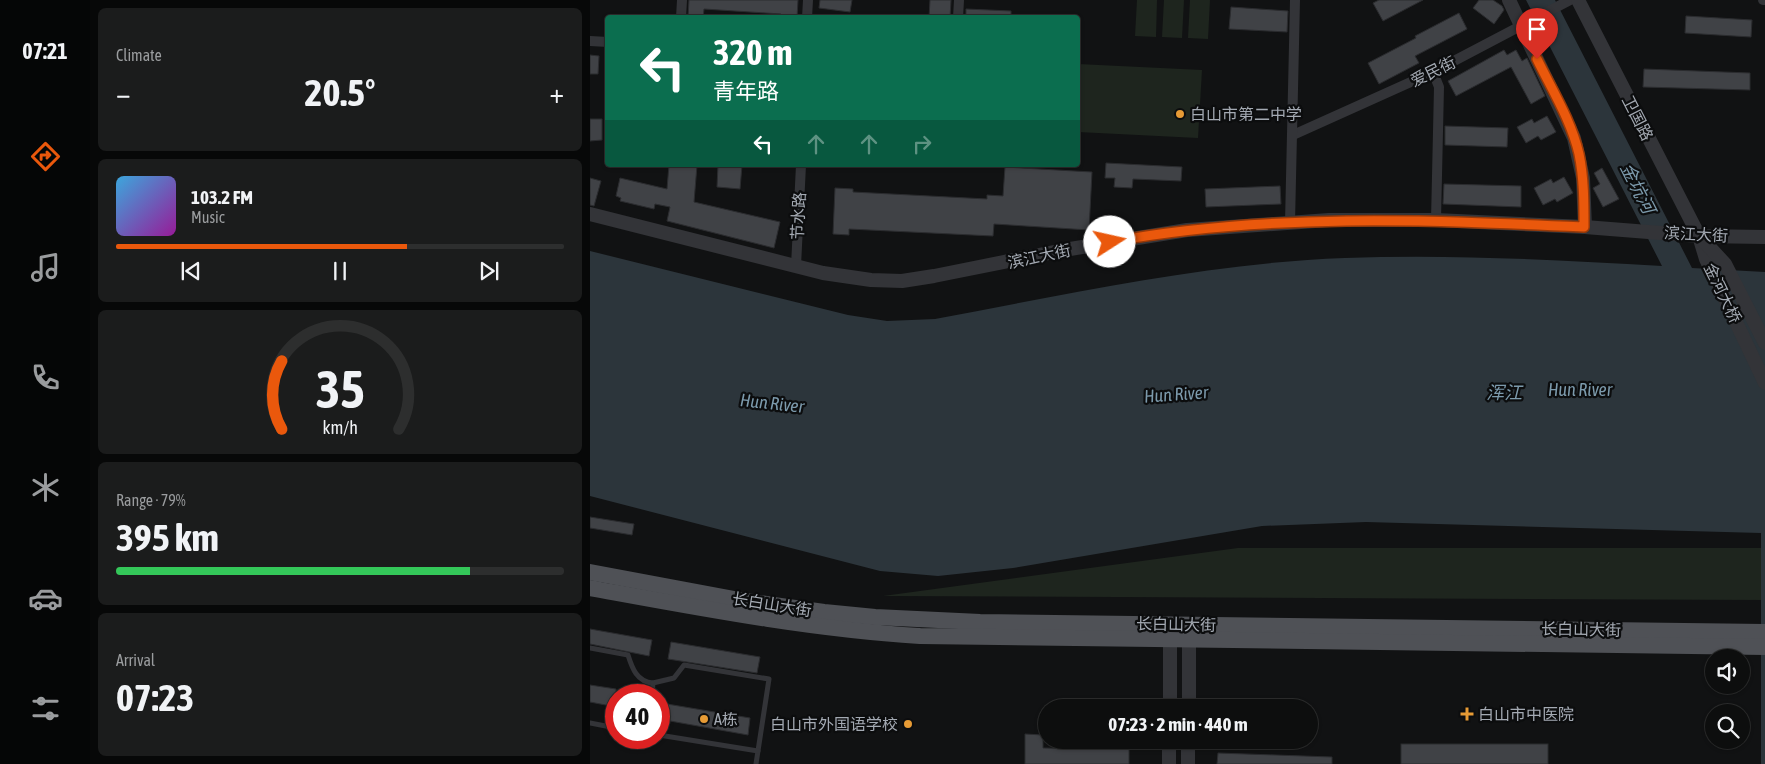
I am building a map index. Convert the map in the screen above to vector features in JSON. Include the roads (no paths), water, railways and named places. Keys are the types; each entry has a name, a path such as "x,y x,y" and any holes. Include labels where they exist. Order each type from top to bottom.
{"main road":[{"name":"长白山大街","path":"590,572 745,601 875,618 980,622 1170,623 1189,633"},
{"name":"长白山大街","path":"590,588 765,619 872,633 920,636 1170,641 1189,633 1763,640"}],"street":[{"path":"681,15 682,0"},
{"path":"807,15 808,0"},
{"path":"958,15 959,0"},
{"path":"1290,223 1295,0"},
{"path":"1509,0 1525,24 1574,138 1583,178 1584,227"},
{"name":"爱民街","path":"1293,135 1433,72 1571,1"},
{"name":"卫国路","path":"1571,1 1699,236"},
{"path":"590,41 605,42"},
{"path":"1433,72 1439,87 1436,220"},
{"name":"节水路","path":"796,266 801,167"},
{"name":"滨江大街","path":"590,214 846,277 902,280 934,276 1126,239 1188,230 1329,220 1436,220 1584,227 1699,236 1765,236"},
{"name":"金河大桥","path":"1699,236 1706,259 1765,383"},
{"name":"金河大桥","path":"1699,236 1725,264 1765,343"},
{"path":"1170,623 1170,699"},
{"path":"1189,633 1189,699"},
{"path":"1169,764 1170,749"},
{"path":"1188,749 1188,764"}],"lane":[{"path":"590,648 628,655 631,666 647,683 654,684 674,678 684,665 769,679 756,764"},
{"path":"590,724 605,726"},
{"path":"670,737 758,751"}],"water":[{"name":"浑江","path":"1526,0 1555,0 1692,268 1765,272 1765,764 1761,764 1761,533 1366,522 1262,526 1013,568 938,576 880,571 590,496 590,251 848,315 887,321 935,319 1139,281 1242,266 1293,261 1385,257 1464,257 1662,266"}],"place":[{"name":"白山市第二中学","path":"1180,114"},
{"name":"白山市中医院","path":"1467,714"},
{"name":"A栋","path":"704,719"},
{"name":"白山市外国语学校","path":"908,724"}],"water label":[{"name":"金坑河","path":"1638,188"},
{"name":"Hun River","path":"1580,389"},
{"name":"Hun River","path":"1176,394"},
{"name":"Hun River","path":"772,403"}]}
